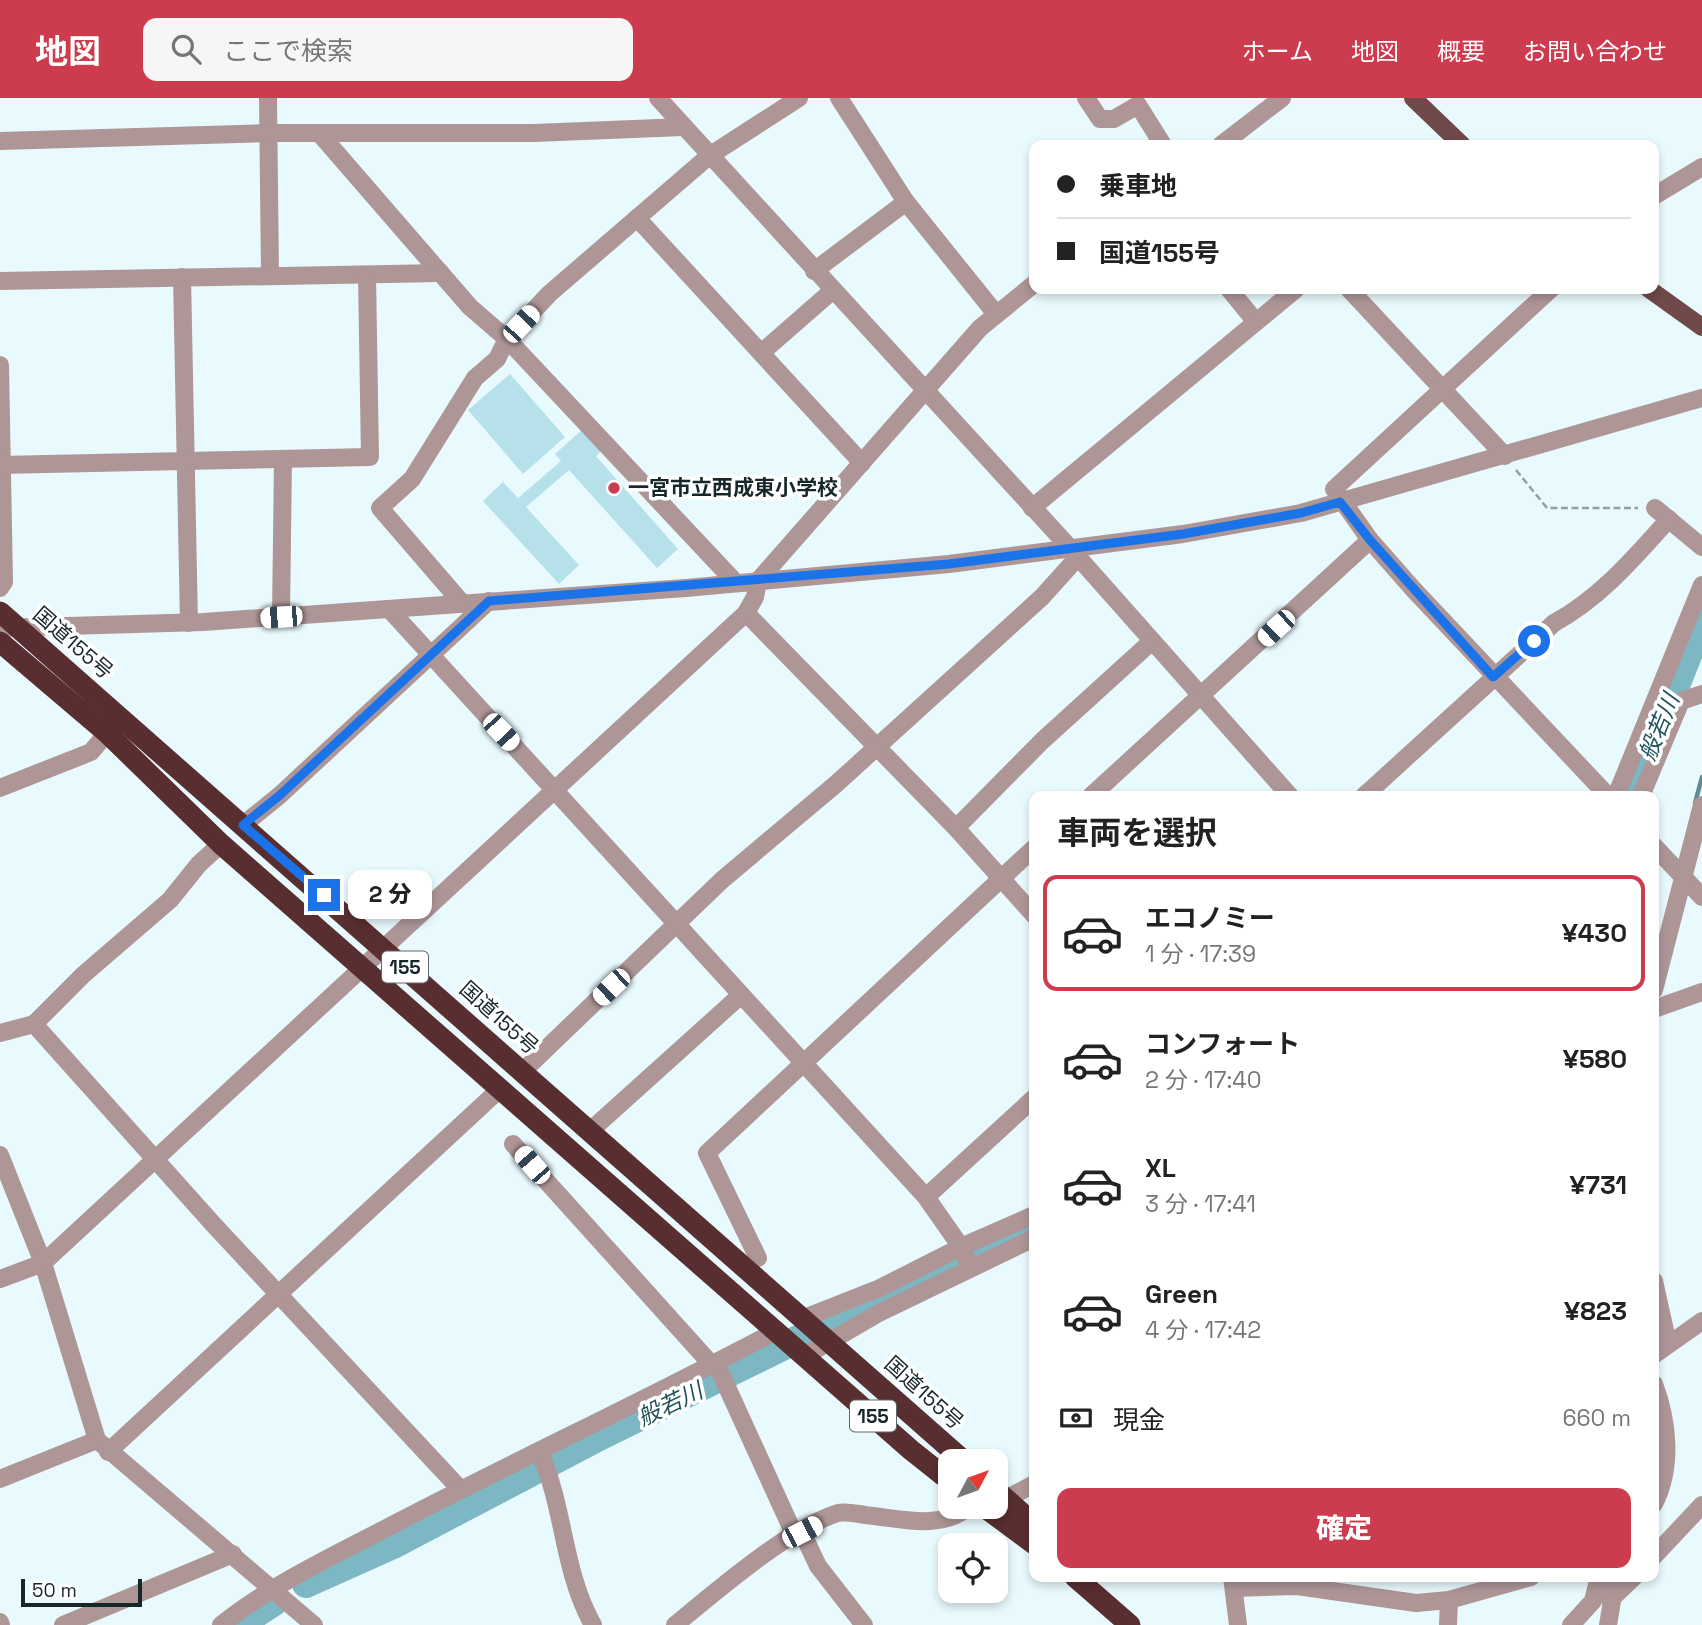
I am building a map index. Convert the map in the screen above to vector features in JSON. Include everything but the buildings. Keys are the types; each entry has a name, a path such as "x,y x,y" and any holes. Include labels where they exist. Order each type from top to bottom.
{"highway":[{"name":"国道155号","path":"0,612 9,628 385,948 951,1449"},
{"name":"155","path":"0,642 107,733 221,844 938,1470"},
{"path":"1008,1500 1029,1519"},
{"path":"1000,1519 1029,1540"},
{"path":"1081,1582 1130,1625"},
{"path":"1099,1582 1147,1625"}],"main road":[{"path":"1413,98 1457,140"},
{"path":"1656,294 1702,327"}],"street":[{"path":"268,98 270,275"},
{"path":"658,98 1074,553 1285,791"},
{"path":"462,603 380,508 412,479 475,378 497,359 507,339 549,294 709,156 799,98"},
{"path":"839,98 906,202 996,314"},
{"path":"1086,98 1100,119 1114,119 1138,105 1160,140"},
{"path":"1227,140 1282,98"},
{"path":"0,141 270,133 534,133 683,127"},
{"path":"320,134 470,307 507,339 736,583"},
{"path":"1659,193 1702,167"},
{"path":"814,271 906,202"},
{"path":"636,218 862,463"},
{"path":"0,281 441,273"},
{"path":"1,465 370,457 368,275"},
{"path":"182,277 189,623"},
{"path":"0,1279 43,1263 364,970 746,613 755,597 758,581 996,314 1029,288"},
{"path":"761,353 832,291"},
{"path":"1233,294 1256,322"},
{"path":"1032,508 1290,294"},
{"path":"1354,294 1505,456"},
{"path":"1546,294 1334,489 1340,502 1370,540 1493,677 1603,791"},
{"path":"0,365 4,582 0,588"},
{"path":"9,628 189,623 281,617 736,583 1074,553 1301,513 1702,398"},
{"path":"281,617 283,459"},
{"path":"1655,508 1702,547"},
{"path":"1369,791 1554,623 1583,607 1627,566 1669,519"},
{"path":"1097,791 1370,540"},
{"path":"522,1072 722,880 877,746 1042,597 1074,553"},
{"path":"1618,791 1700,599"},
{"path":"243,825 280,795 489,601"},
{"path":"389,609 926,1197 965,1257"},
{"path":"746,613 956,828 1029,909"},
{"path":"956,828 1042,741 1151,642"},
{"path":"1643,791 1681,701 1702,694"},
{"path":"0,788 91,752 107,733"},
{"path":"1659,972 1702,805"},
{"path":"0,1033 34,1024 83,975 170,900 221,844"},
{"path":"1659,851 1702,897"},
{"path":"758,1258 707,1153 802,1061 1029,853"},
{"path":"1659,1007 1702,992"},
{"path":"590,1131 741,995"},
{"path":"34,1024 155,1160 461,1489"},
{"path":"0,1479 103,1446 279,1294 501,1088"},
{"path":"926,1197 1029,1103"},
{"path":"513,1144 718,1370 798,1534 818,1566 864,1625"},
{"path":"0,1155 43,1263 103,1446 314,1625"},
{"path":"221,1625 272,1588 461,1489 543,1459 718,1370 791,1344 965,1257 1029,1218"},
{"path":"817,1330 880,1288 965,1257 1029,1239"},
{"path":"1659,1330 1661,1349 1702,1321"},
{"path":"1659,1397 1667,1436 1659,1489"},
{"path":"543,1459 569,1572 593,1625"},
{"path":"1008,1492 1029,1486"},
{"path":"1659,1551 1702,1505"},
{"path":"675,1625 735,1575 798,1534 840,1513 931,1522 944,1519"},
{"path":"63,1625 233,1554"},
{"path":"1238,1625 1233,1582 1297,1586 1416,1603 1449,1600 1513,1582"},
{"path":"1571,1625 1593,1601 1598,1582"},
{"path":"1608,1625 1615,1582"},
{"path":"1610,1600 1629,1582"},
{"path":"1448,1625 1449,1600"}],"path":[{"path":"1505,456 1547,508 1655,508"}],"waterway":[{"name":"般若川","path":"1634,791 1702,620"},
{"path":"1695,803 1702,777"},
{"name":"般若川","path":"306,1584 393,1545 595,1439 1029,1225"},
{"name":"般若川","path":"239,1625 274,1602"}],"place":[{"name":"一宮市立西成東小学校","path":"614,488"}],"route":[{"path":"324,895 243,825 280,795 489,601 686,588 949,564 1183,534 1301,513 1340,502 1370,540 1493,677 1534,641"}]}
